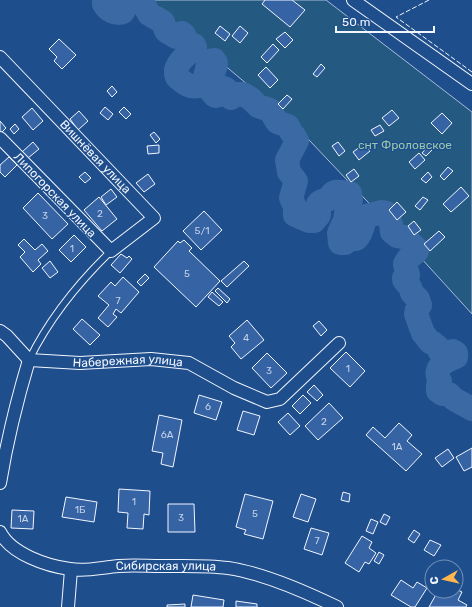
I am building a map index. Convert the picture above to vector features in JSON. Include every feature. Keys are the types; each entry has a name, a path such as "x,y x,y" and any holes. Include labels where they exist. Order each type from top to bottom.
{"street":[{"path":"353,0 472,84"},
{"name":"Вишнёвая улица","path":"0,56 154,218 111,251"},
{"name":"Липогорская улица","path":"0,138 111,251"},
{"path":"0,331 7,336 29,360 17,400 0,482"},
{"name":"Набережная улица","path":"29,360 80,363 151,359 189,364 234,388 267,402 280,399 339,343"},
{"name":"Сибирская улица","path":"0,532 10,545 18,552 71,570 120,566 228,568 270,579 337,607"},
{"path":"68,607 71,570"}],"lane":[{"path":"29,360 38,343 62,307 93,269 111,251"}],"green space":[{"name":"снт Фроловское","path":"147,0 326,0 472,112 472,314 292,122"}],"building":[{"path":"265,0 292,0 305,10 290,27 262,4"},
{"path":"220,26 230,34 225,41 215,33"},
{"path":"240,26 248,33 240,43 232,36"},
{"path":"285,32 293,40 285,48 276,39"},
{"path":"59,39 76,55 62,69 54,61 57,57 49,49"},
{"path":"273,44 279,50 267,63 261,57"},
{"path":"321,64 325,68 317,77 313,74"},
{"path":"266,67 278,80 270,88 258,75"},
{"path":"112,86 117,92 112,97 107,91"},
{"path":"287,95 292,99 283,109 278,104"},
{"path":"105,107 113,114 108,120 100,113"},
{"path":"124,107 131,114 126,119 119,112"},
{"path":"32,108 43,121 33,130 22,117"},
{"path":"392,110 399,118 389,126 382,118"},
{"path":"79,111 88,121 78,130 70,119"},
{"path":"442,113 452,123 442,134 431,123"},
{"path":"0,121 6,128 1,133 0,132"},
{"path":"15,124 19,129 14,134 10,129"},
{"path":"380,125 384,131 375,136 371,130"},
{"path":"154,132 160,139 156,143 150,135"},
{"path":"33,142 39,149 28,158 22,152"},
{"path":"338,142 345,151 339,156 332,146"},
{"path":"364,144 370,151 359,160 353,152"},
{"path":"159,145 159,153 148,154 147,146"},
{"path":"429,145 433,149 426,156 422,153"},
{"path":"419,153 425,160 415,169 409,162"},
{"path":"9,157 17,165 5,177 0,172 0,165"},
{"path":"448,167 453,171 444,180 440,176"},
{"path":"354,169 359,176 351,182 346,175"},
{"path":"85,172 91,178 85,183 79,177"},
{"path":"428,172 432,177 426,183 421,179"},
{"path":"148,174 155,184 144,192 136,183"},
{"path":"461,187 469,196 451,212 443,204"},
{"path":"111,189 117,197 106,205 101,197"},
{"path":"38,193 68,224 52,239 23,208"},
{"path":"99,197 117,219 102,231 84,210"},
{"path":"423,197 428,200 420,210 415,206"},
{"path":"397,202 406,212 397,220 389,210"},
{"path":"204,211 222,230 201,250 183,231"},
{"path":"414,221 421,230 414,235 408,226"},
{"path":"439,231 445,237 430,251 424,244"},
{"path":"74,235 86,247 71,262 59,250"},
{"path":"24,239 35,250 42,244 48,251 38,260 41,264 33,272 20,257 25,252 18,245"},
{"path":"184,240 192,248 189,251 220,281 196,307 154,267 178,241 180,243"},
{"path":"121,254 127,258 129,256 132,259 120,273 111,265"},
{"path":"50,261 58,272 50,278 42,268"},
{"path":"244,261 249,266 227,287 221,281"},
{"path":"145,274 149,278 141,286 137,282"},
{"path":"123,277 139,292 121,313 116,309 113,314 117,317 108,327 98,318 109,305 98,296 111,282 115,286"},
{"path":"218,288 230,299 227,303 215,291"},
{"path":"212,292 223,302 219,306 208,297"},
{"path":"82,319 100,335 90,345 73,329"},
{"path":"247,320 264,340 241,359 231,347 235,343 229,336"},
{"path":"319,321 327,330 321,336 313,326"},
{"path":"346,352 365,371 350,387 330,368"},
{"path":"267,353 287,373 271,388 252,368"},
{"path":"314,385 323,395 317,401 307,392"},
{"path":"199,395 222,402 216,420 194,413"},
{"path":"303,395 311,403 300,414 292,406"},
{"path":"329,403 343,418 318,440 305,426"},
{"path":"243,411 260,416 254,435 237,430"},
{"path":"288,413 300,426 290,435 278,422"},
{"path":"159,415 182,420 173,467 161,464 163,453 152,451"},
{"path":"399,423 412,435 407,441 422,454 406,471 366,435 373,427 385,438"},
{"path":"472,448 472,467 464,471 456,457"},
{"path":"448,449 454,458 442,467 435,458"},
{"path":"119,489 150,491 149,515 144,514 143,529 127,528 128,513 118,512"},
{"path":"343,492 350,494 349,502 341,500"},
{"path":"245,494 273,501 263,539 244,534 246,530 236,527"},
{"path":"301,494 316,499 308,522 293,517"},
{"path":"66,497 97,502 94,522 62,517"},
{"path":"168,504 194,504 195,532 168,532"},
{"path":"12,510 34,511 33,529 11,528"},
{"path":"384,514 390,517 386,525 380,522"},
{"path":"371,519 378,522 373,534 366,531"},
{"path":"311,528 329,533 322,555 304,549"},
{"path":"414,530 420,534 414,543 408,539"},
{"path":"362,536 372,542 369,548 376,553 369,564 365,562 359,572 345,563"},
{"path":"430,540 441,545 434,556 424,550"},
{"path":"379,552 384,555 379,564 374,561"},
{"path":"401,580 413,588 417,582 424,586 424,593 415,607 411,607 391,595"},
{"path":"193,595 224,600 223,607 191,607"},
{"path":"434,599 458,599 467,605 466,607 429,607"},
{"path":"236,601 257,604 257,607 236,607"},
{"path":"185,604 185,607 167,607 167,605"}],"waterway":[{"path":"104,0 104,4 107,8 118,13 123,12 126,6 125,0"},
{"path":"141,0 149,14 163,22 166,31 176,37 182,33 188,44 194,45 195,47 178,65 176,69 177,77 189,86 199,86 204,80 209,61 214,60 216,63 210,88 215,96 219,95 221,90 224,88 231,98 237,94 243,94 258,106 270,110 277,122 288,126 297,141 287,160 289,172 296,181 291,198 295,207 295,215 309,221 314,221 319,215 318,204 320,202 327,200 334,192 350,193 351,200 347,207 345,220 339,233 340,243 345,243 349,239 356,239 361,232 366,216 382,212 386,213 391,224 392,232 397,236 404,237 417,249 417,251 405,264 408,275 404,278 404,280 410,287 412,293 418,299 420,305 416,314 423,333 430,342 438,347 442,354 444,355 453,351 456,353 456,357 444,363 439,369 438,376 440,381 438,391 442,394 449,394 454,399 472,409"}],"fence":[{"path":"429,0 396,17 472,72"}]}
